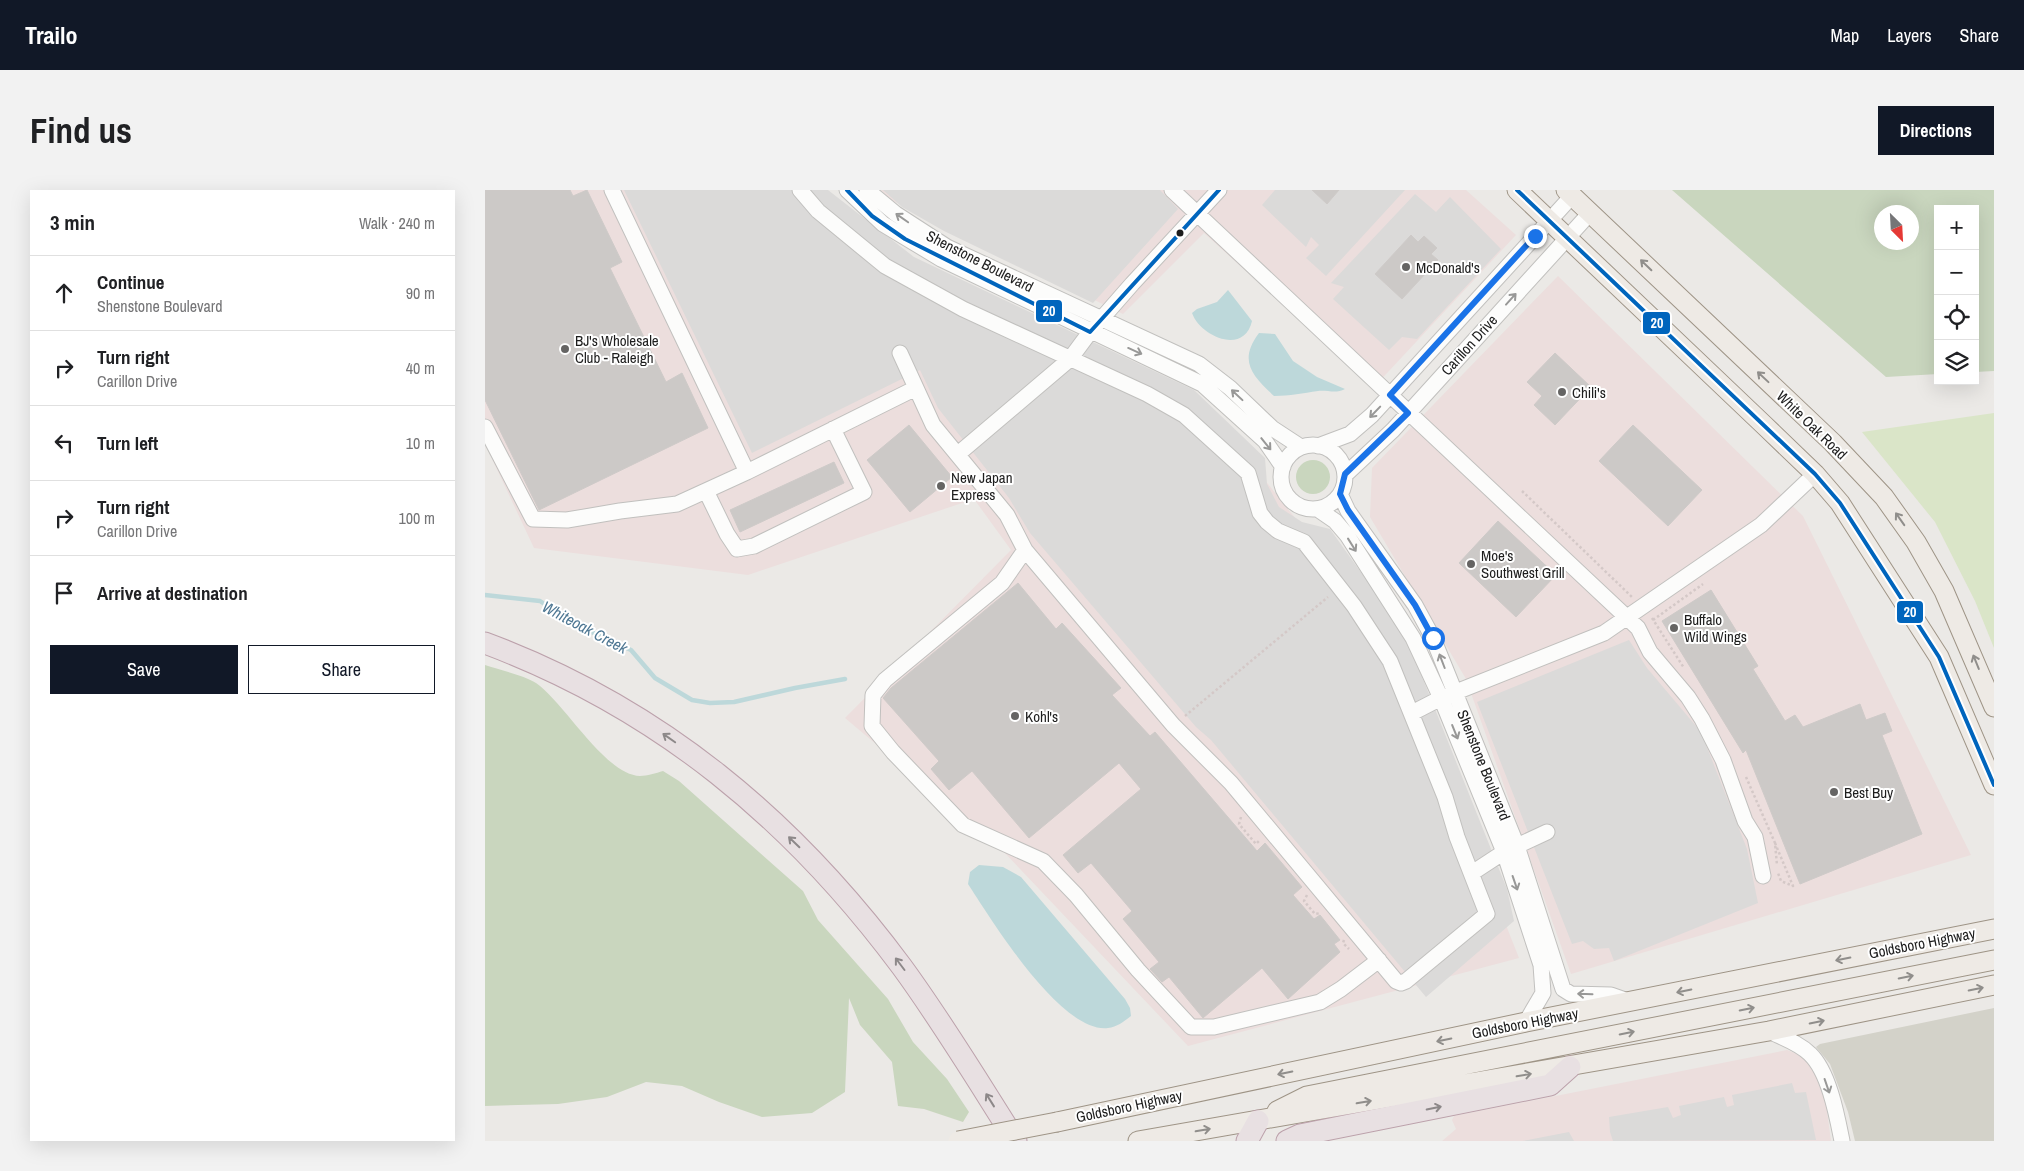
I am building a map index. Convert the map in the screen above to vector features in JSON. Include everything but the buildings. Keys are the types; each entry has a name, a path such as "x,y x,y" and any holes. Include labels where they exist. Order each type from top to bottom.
{"highway":[{"path":"485,643 537,663 604,697 661,732 711,767 769,818 826,873 903,968 1015,1141"},
{"path":"1287,1141 1300,1135 1549,1085 1570,1067"},
{"path":"1247,1141 1258,1120"}],"main road":[{"path":"1517,190 1815,474 1840,503 1862,534 1939,657 1994,785"},
{"name":"White Oak Road","path":"1569,193 1833,443 1884,497 1916,542 1944,592 1971,650 1994,707"},
{"name":"Goldsboro Highway","path":"957,1141 1057,1122 1526,1022 1994,929"},
{"path":"1258,1120 1307,1096 1994,960"},
{"path":"1138,1141 1769,1031 1994,985"}],"street":[{"path":"612,190 747,472"},
{"path":"800,190 818,211 885,266 963,309 1147,394 1184,415 1248,473 1260,512 1267,522 1278,531 1304,542 1328,572 1390,662 1412,713 1487,914 1407,982 1401,983 1396,981 1231,784 1173,725 1025,550 1007,515 933,425 900,353"},
{"name":"Shenstone Boulevard","path":"847,190 872,216 905,239 1090,332 1168,366 1203,384 1265,441 1283,467"},
{"name":"Shenstone Boulevard","path":"867,190 896,214 947,247 1199,364 1230,388 1272,428 1301,447"},
{"path":"1172,190 1638,628 1650,652 1688,697 1702,719 1723,760 1745,821 1755,837 1763,876"},
{"path":"958,454 1070,359 1090,332 1219,190"},
{"name":"Carillon Drive","path":"1319,446 1350,434 1372,415 1549,221 1569,193"},
{"name":"Carillon Drive","path":"1345,474 1408,413 1590,213"},
{"path":"485,426 533,519 567,520 677,504 747,472 916,388"},
{"path":"706,491 727,534 737,548 755,546 864,492 833,430"},
{"path":"1319,446 1336,455 1343,464 1345,474 1340,494 1332,503 1319,510 1300,507 1289,499 1281,482 1283,467 1292,453 1301,447 1319,446"},
{"path":"1412,713 1448,695 1604,633 1761,525 1815,474"},
{"name":"Shenstone Boulevard","path":"1340,494 1359,527 1415,605 1433,638 1448,695 1510,849 1537,901 1563,989 1571,994 1611,995 1632,1002"},
{"name":"Shenstone Boulevard","path":"1319,510 1335,521 1347,535 1404,621 1448,695"},
{"path":"1025,550 1002,583 885,680 873,695 872,726 893,752 963,824 1043,861 1076,895 1138,970 1191,1027 1214,1027 1320,1002 1341,989 1379,960"},
{"path":"1472,873 1510,849 1547,832"},
{"name":"Shenstone Boulevard","path":"1510,849 1541,965 1543,993 1526,1022"},
{"path":"1769,1031 1799,1044 1812,1055 1824,1077 1836,1111 1842,1141"}],"path":[{"path":"1653,620 1707,582"},
{"path":"1173,725 1330,595"},
{"path":"1238,813 1242,818 1239,824 1256,844 1263,838"},
{"path":"1303,887 1308,894 1304,901 1315,914 1324,912"},
{"path":"1344,936 1343,943 1353,954"}],"shaded area":[{"path":"485,190 819,190 873,244 1244,454 1394,642 1519,958 1188,1046 1002,850 845,718 1011,550 974,499 748,575 534,548 485,444"},
{"path":"624,190 828,190 914,257 1194,390 1265,458 1267,484 1279,507 1302,522 1330,529 1405,634 1507,889 1514,921 1426,997 1211,740 1196,727 1030,533 1009,498 938,408 920,370 752,453"},
{"path":"881,190 1466,190 1516,235 1374,387 1204,233 1123,314 889,199"},
{"path":"883,190 1160,190 1178,209 1093,303 944,231 902,207"},
{"path":"1275,190 1405,190 1326,276 1306,258 1319,245 1311,237 1306,247 1262,205"},
{"path":"1415,194 1436,212 1450,197 1501,249 1417,339 1402,337 1389,350 1333,299 1344,287 1331,283"},
{"path":"1558,276 1803,516 1971,855 1571,974 1466,679 1370,517 1372,468"},
{"path":"1629,640 1647,668 1701,732 1747,849 1758,903 1614,961 1609,948 1594,949 1583,941 1572,944 1477,702"},
{"path":"1994,1008 1994,1141 1855,1141 1848,1112 1830,1064 1816,1047 1820,1044"},
{"path":"1787,1050 1805,1057 1823,1081 1831,1141 1442,1141 1456,1129 1452,1120 1454,1116"},
{"path":"1792,1083 1795,1093 1806,1092 1816,1140 1613,1141 1610,1132 1609,1117 1668,1107 1673,1118 1681,1115 1679,1106 1724,1097 1727,1107 1734,1105 1732,1095"},
{"path":"1569,1132 1574,1141 1523,1141"}],"green space":[{"path":"1672,190 1994,190 1994,371 1979,372 1979,205 1934,205 1934,374 1886,377"},
{"path":"1994,413 1994,648 1975,601 1935,522 1862,432"},
{"path":"1313,460 1325,465 1330,477 1325,489 1313,494 1301,489 1296,477 1301,465"},
{"path":"485,665 518,675 536,683 547,692 585,736 613,764 627,772 640,776 663,771 679,781 803,891 818,920 888,999 913,1042 947,1079 969,1112 963,1122 924,1109 898,1106 892,1062 860,1025 849,998 845,1092 812,1113 762,1117 719,1102 682,1086 646,1082 607,1097 558,1104 485,1106"}],"water":[{"path":"1228,290 1252,321 1247,332 1240,338 1232,340 1212,335 1204,329 1192,313 1197,309 1217,302"},
{"path":"1259,333 1275,334 1293,361 1317,377 1345,389 1274,396 1259,381 1250,367 1249,352"},
{"path":"979,865 1003,867 1021,877 1125,999 1130,1008 1131,1016 1120,1024 1108,1028 1089,1025 1070,1013 1049,994 1010,947 968,884 970,872"}],"waterway":[{"name":"Whiteoak Creek","path":"485,595 540,601 574,624 631,650 655,678 692,700 710,703 734,702 845,679"}],"transit line":[{"name":"20","path":"847,190 872,216 905,239 1090,332 1219,190"},
{"name":"20","path":"1517,190 1815,474 1840,503 1939,657 1994,785"}],"place":[{"name":"McDonald's","path":"1406,267"},
{"name":"BJ's Wholesale Club - Raleigh","path":"565,349"},
{"name":"Chili's","path":"1562,392"},
{"name":"New Japan Express","path":"941,486"},
{"name":"Moe's Southwest Grill","path":"1471,564"},
{"name":"Buffalo Wild Wings","path":"1674,628"},
{"name":"Kohl's","path":"1015,716"},
{"name":"Best Buy","path":"1834,792"}],"route":[{"path":"1433,638 1415,605 1348,510 1340,494 1345,474 1393,430 1408,413 1390,395 1535,236"}]}
